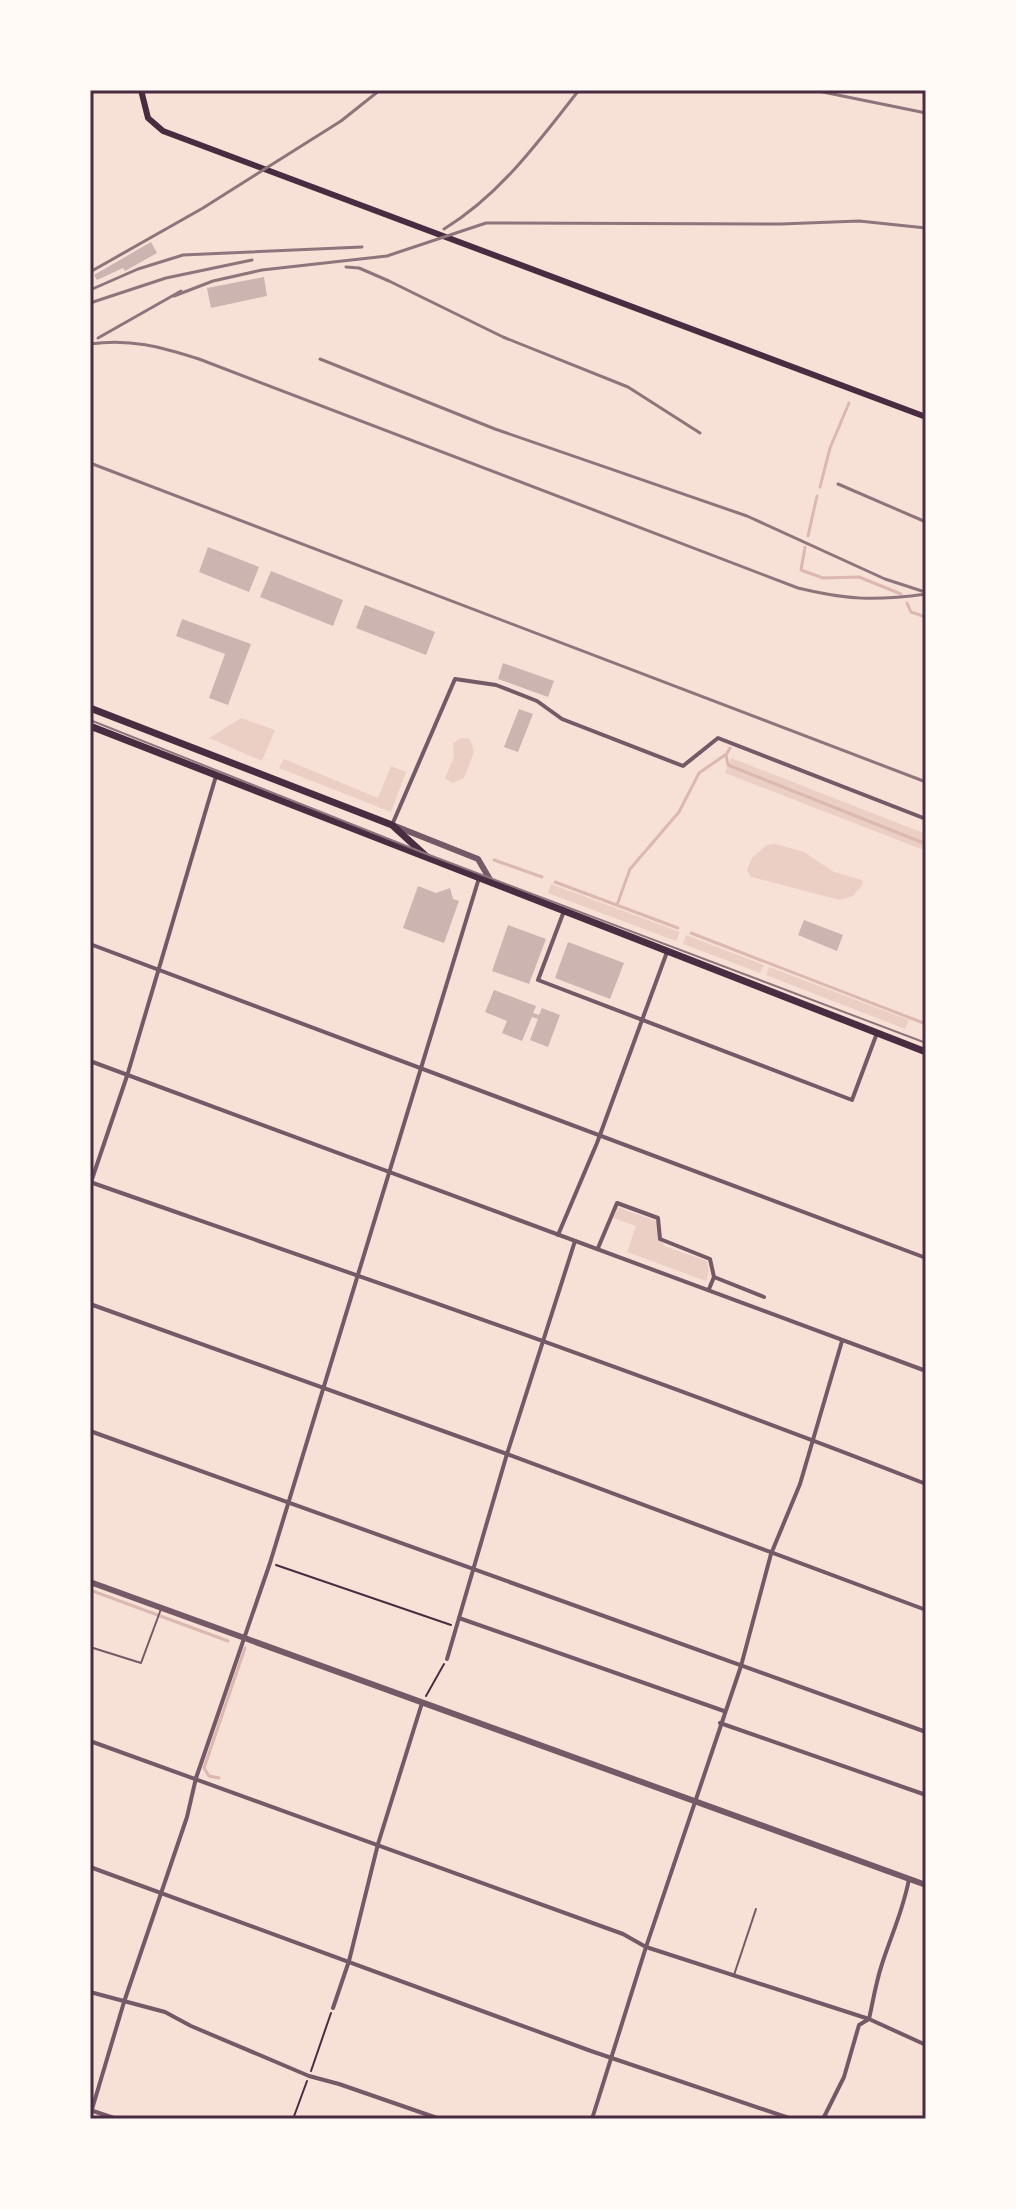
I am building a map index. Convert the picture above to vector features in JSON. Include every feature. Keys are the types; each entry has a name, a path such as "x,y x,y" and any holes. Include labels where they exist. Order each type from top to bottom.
{"main road":[{"path":"141,90 148,118 163,131 926,417"},
{"path":"90,708 392,825 427,857"},
{"path":"90,726 926,1052"}],"street":[{"path":"492,883 478,859 392,825 455,679 496,685 537,701 562,719 683,766 718,738 926,819"},
{"path":"216,776 127,1076 90,1183 358,1274 812,1439 926,1484"},
{"path":"117,2119 91,2112 124,2002 187,1817 196,1778 270,1563 479,878"},
{"path":"564,911 538,980 642,1022 852,1100 877,1033"},
{"path":"90,944 926,1258"},
{"path":"558,1235 600,1135 667,952"},
{"path":"90,1061 926,1371"},
{"path":"598,1248 617,1203 658,1218 660,1239 710,1259 714,1277 709,1289"},
{"path":"447,1659 507,1454 575,1241"},
{"path":"714,1277 764,1297"},
{"path":"90,1304 322,1386 926,1610"},
{"path":"592,2119 646,1947 741,1666 771,1554 800,1484 843,1340"},
{"path":"90,1431 926,1732"},
{"path":"90,1582 160,1610 243,1636 926,1885"},
{"path":"459,1618 724,1711"},
{"path":"333,2008 349,1961 378,1844 423,1701"},
{"path":"720,1723 926,1795"},
{"path":"90,1741 623,1934 646,1947 869,2019 926,2045"},
{"path":"90,1867 591,2051 792,2119"},
{"path":"823,2119 844,2077 859,2025 869,2019 881,1966 902,1913 909,1879"},
{"path":"90,1992 165,2012 309,2076 440,2119"}],"lane":[{"path":"90,1647 141,1663 160,1610"},
{"path":"734,1976 756,1909"}],"path":[{"path":"270,1563 456,1627"},
{"path":"423,1701 447,1659"},
{"path":"293,2119 333,2008"}],"shaded area":[{"path":"241,718 275,730 262,761 209,738"},
{"path":"461,738 470,739 474,752 464,778 452,783 445,778 454,757 453,743"},
{"path":"731,758 926,834 926,851 725,773"},
{"path":"284,759 378,798 391,766 406,772 391,812 279,768"},
{"path":"776,844 804,852 834,872 862,880 863,884 853,896 840,900 751,877 747,870 752,858 767,845"},
{"path":"551,884 680,932 676,941 548,893"},
{"path":"686,935 764,965 760,973 683,944"},
{"path":"769,967 909,1020 905,1029 766,975"},
{"path":"617,1207 656,1221 664,1246 707,1261 709,1271 706,1281 627,1252 636,1226 613,1218"}],"building":[{"path":"151,242 157,253 125,271 123,268 97,280 94,275"},
{"path":"264,277 267,296 211,308 207,288"},
{"path":"208,547 259,567 249,592 199,572"},
{"path":"271,571 343,600 333,626 260,597"},
{"path":"365,605 435,632 426,655 356,628"},
{"path":"182,619 251,644 228,705 209,698 225,654 176,636"},
{"path":"503,663 554,681 548,697 498,679"},
{"path":"519,709 533,714 518,752 504,747"},
{"path":"418,886 436,893 450,888 453,899 459,901 444,943 403,928"},
{"path":"804,920 843,935 837,951 798,935"},
{"path":"508,925 546,939 529,984 492,971"},
{"path":"568,942 624,963 610,999 555,978"},
{"path":"494,990 536,1006 533,1013 539,1015 542,1008 560,1015 548,1047 530,1040 538,1019 532,1017 522,1041 502,1033 507,1021 485,1012"}],"waterway":[{"path":"820,487 830,448 849,403"},
{"path":"808,536 817,496"},
{"path":"805,547 801,570 823,578 859,577 901,594"},
{"path":"907,603 911,612 926,617"},
{"path":"730,748 726,755 728,765 926,844"},
{"path":"617,905 630,869 679,812 699,773 725,755"},
{"path":"494,860 542,877"},
{"path":"555,882 678,928"},
{"path":"691,933 926,1024"},
{"path":"90,1590 228,1641"},
{"path":"219,1778 209,1776 204,1768 245,1648"}],"tram line":[{"path":"90,720 424,853 926,1043"}],"railway":[{"path":"90,272 203,208 341,121 380,90"},
{"path":"444,229 501,184 579,90"},
{"path":"813,90 926,113"},
{"path":"174,296 213,281 262,270 387,256 486,223 781,224 859,221 926,228"},
{"path":"90,290 138,269 183,255 362,247"},
{"path":"90,303 166,278 252,260"},
{"path":"346,267 359,268 503,337 628,387 700,433"},
{"path":"98,338 181,291"},
{"path":"90,344 119,342 145,345 199,359 798,588 862,598 926,594"},
{"path":"320,359 495,429 747,516 885,579 922,591"},
{"path":"90,463 926,782"},
{"path":"838,484 926,522"}]}
